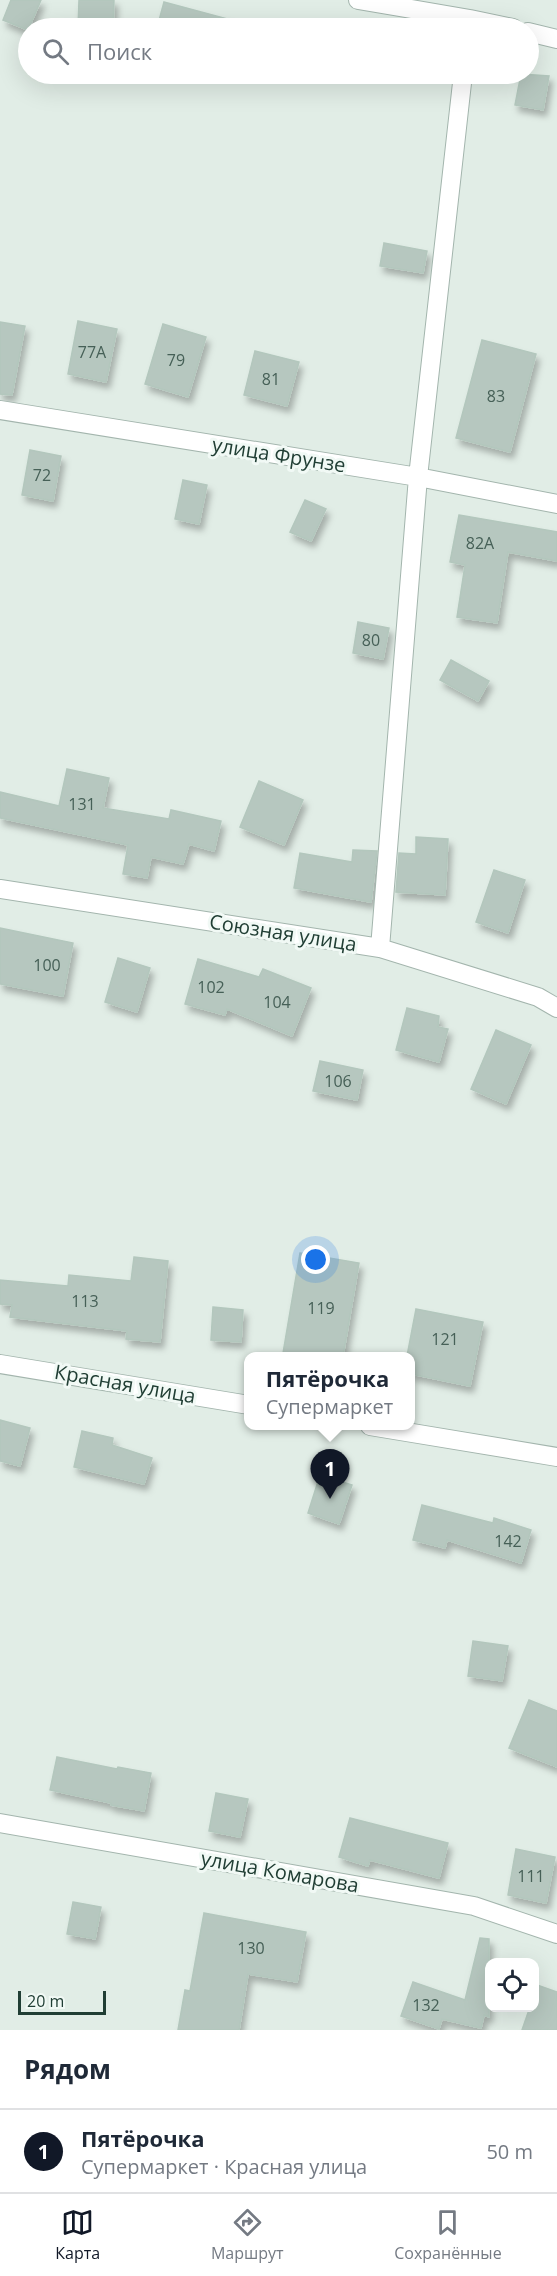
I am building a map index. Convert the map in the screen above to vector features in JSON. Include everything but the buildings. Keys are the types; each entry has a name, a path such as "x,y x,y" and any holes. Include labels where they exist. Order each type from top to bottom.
{"street":[{"path":"358,0 441,18"},
{"path":"539,35 557,39"},
{"path":"380,948 418,477 462,84"},
{"name":"улица Фрунзе","path":"0,410 418,477 557,504"},
{"name":"Союзная улица","path":"0,890 380,948 538,997 557,1008"},
{"name":"Красная улица","path":"0,1364 244,1404"},
{"path":"399,1430 557,1457"},
{"name":"улица Комарова","path":"0,1823 474,1906 557,1934"}],"place":[{"name":"Пятёрочка","path":"330,1499"}]}
